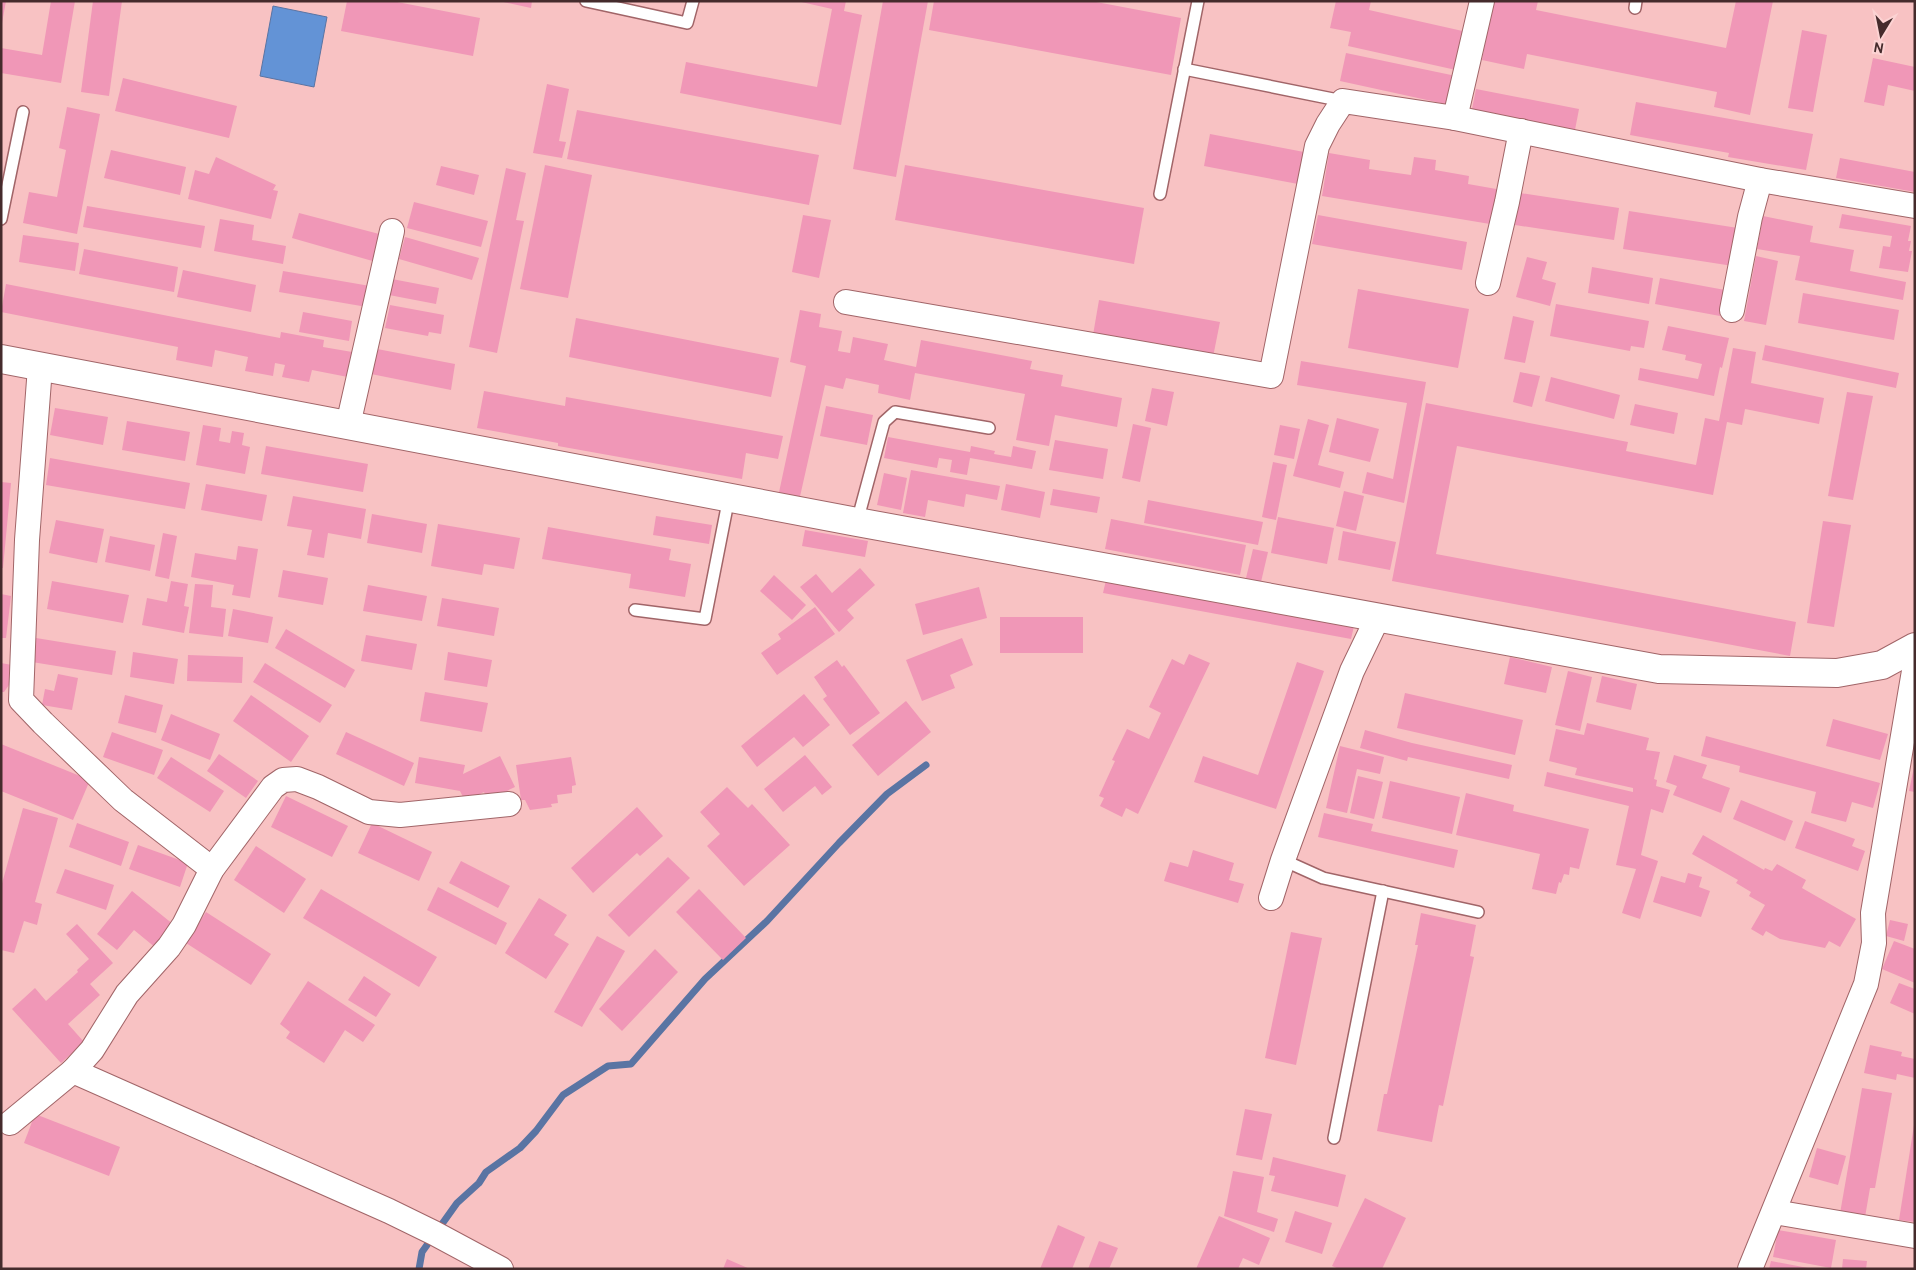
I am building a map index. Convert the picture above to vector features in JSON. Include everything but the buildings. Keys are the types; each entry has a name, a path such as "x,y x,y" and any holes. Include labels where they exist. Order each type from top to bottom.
{"street":[{"path":"1455,118 1482,1"},
{"path":"846,302 1271,376 1317,146 1343,101 1455,118 1760,180 1915,206"},
{"path":"1488,283 1521,131"},
{"path":"1732,310 1750,216 1760,180"},
{"path":"348,425 392,231"},
{"path":"1,359 857,522 1659,669 1837,674 1882,665 1915,647"},
{"path":"40,367 27,540 11,699 43,724 123,800 212,869"},
{"path":"1271,898 1352,671 1378,617"},
{"path":"1750,1269 1866,984 1874,943 1873,913 1915,665"},
{"path":"10,1123 74,1071 92,1050 127,994 169,947 184,925 212,869 273,787 283,780 297,779 370,812 400,815 509,804"},
{"path":"74,1071 389,1211 434,1232 501,1269"},
{"path":"1774,1212 1915,1236"}],"lane":[{"path":"586,1 687,23 693,1"},
{"path":"1160,194 1198,1"},
{"path":"1184,69 1343,101"},
{"path":"1,219 23,112"},
{"path":"857,522 884,422 895,412 989,428"},
{"path":"635,610 705,619 729,497"},
{"path":"1283,860 1323,878 1478,912"},
{"path":"1334,1138 1383,891"}],"water":[{"path":"273,6 327,17 314,87 260,76"}],"waterway":[{"path":"419,1269 422,1252 457,1203 479,1183 486,1172 520,1148 536,1131 563,1095 608,1066 631,1064 705,979 767,921 887,794 926,765"}]}
